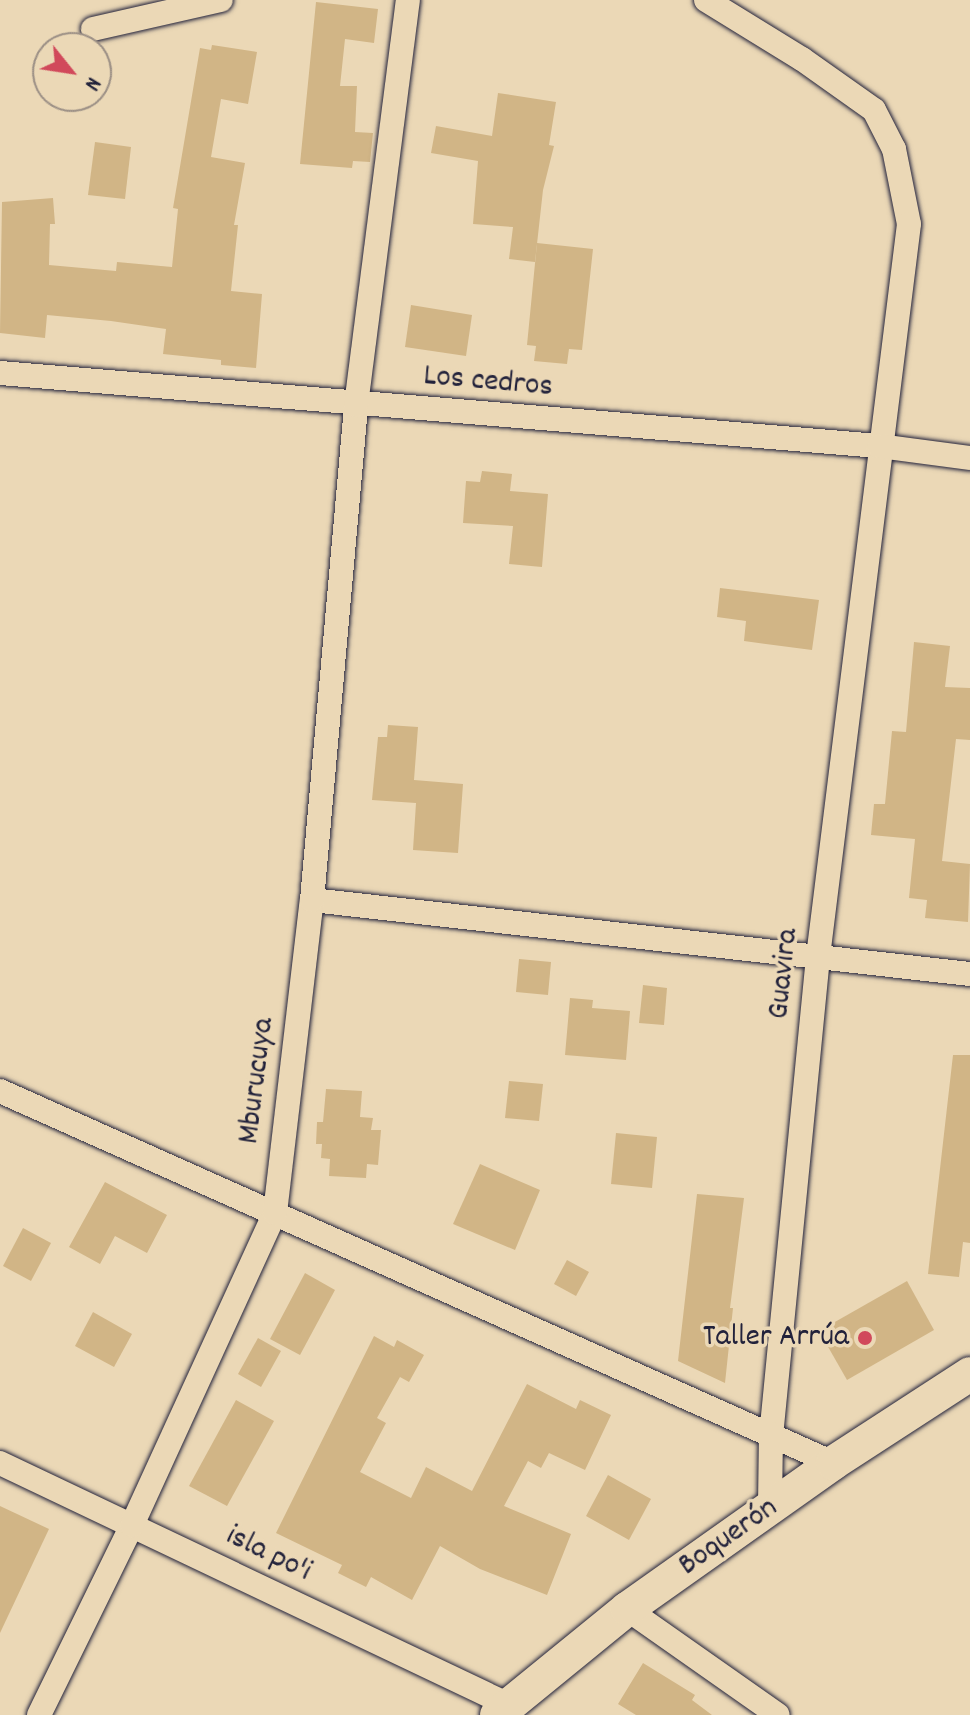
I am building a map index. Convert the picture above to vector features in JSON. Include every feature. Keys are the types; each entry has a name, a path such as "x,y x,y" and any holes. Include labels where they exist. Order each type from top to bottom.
{"street":[{"path":"93,29 221,0"},
{"name":"Mburucuya","path":"39,1715 132,1525 275,1213 312,900 356,405 408,0"},
{"name":"Guavira","path":"706,0 802,59 874,110 894,149 909,224 879,446 818,957 771,1434 770,1510"},
{"name":"Los cedros","path":"0,373 356,405 879,446 970,458"},
{"path":"312,900 970,974"},
{"path":"0,1091 833,1463"},
{"name":"Boquerón","path":"503,1710 627,1609 833,1463 970,1374"},
{"name":"isla po'i","path":"0,1463 132,1525 503,1710"},
{"path":"627,1609 778,1715"}],"building":[{"path":"316,2 378,9 374,43 345,39 340,86 357,86 355,132 373,133 370,162 353,161 352,168 300,164"},
{"path":"212,45 257,52 248,104 221,99 211,157 245,163 234,225 238,225 231,291 262,294 256,368 221,365 221,360 163,354 166,329 111,321 47,315 45,338 0,333 2,202 53,198 55,224 50,224 49,265 116,271 117,262 172,267 178,209 173,208 200,48 211,50"},
{"path":"498,93 556,102 549,145 554,146 543,190 535,262 509,259 513,227 473,224 478,161 431,153 436,126 492,136"},
{"path":"95,142 131,147 125,199 88,195"},
{"path":"537,243 593,249 582,350 569,349 567,364 534,361 536,346 527,345"},
{"path":"411,305 472,315 466,356 405,347"},
{"path":"482,471 512,474 510,491 548,494 542,567 509,564 513,526 463,523 466,481 480,482"},
{"path":"720,588 819,600 812,650 744,641 746,621 717,617"},
{"path":"914,642 950,646 945,687 970,688 970,740 956,739 942,861 970,864 968,922 925,918 927,900 909,898 915,839 871,835 874,804 885,804 892,731 906,732"},
{"path":"388,725 418,727 414,780 463,784 458,853 413,850 416,803 372,800 378,737 387,737"},
{"path":"519,959 551,962 548,995 516,992"},
{"path":"643,985 667,988 664,1025 639,1023"},
{"path":"570,998 593,1000 592,1008 630,1011 626,1060 565,1055"},
{"path":"953,1055 970,1055 970,1243 963,1242 959,1277 928,1274"},
{"path":"509,1081 543,1084 539,1121 505,1118"},
{"path":"326,1089 362,1091 360,1117 373,1118 371,1130 381,1130 378,1165 367,1164 366,1178 329,1176 330,1159 321,1158 322,1144 316,1144 317,1122 323,1122"},
{"path":"616,1133 657,1137 652,1188 611,1184"},
{"path":"480,1164 540,1190 515,1250 453,1224"},
{"path":"105,1182 167,1215 147,1253 115,1236 100,1264 69,1247"},
{"path":"697,1194 744,1198 730,1308 733,1308 725,1383 678,1361"},
{"path":"23,1228 51,1243 31,1281 3,1266"},
{"path":"567,1260 589,1272 576,1296 554,1284"},
{"path":"305,1273 335,1290 300,1355 270,1339"},
{"path":"907,1281 934,1330 847,1380 819,1331"},
{"path":"93,1312 132,1334 114,1367 75,1346"},
{"path":"374,1336 394,1347 397,1340 424,1355 409,1382 400,1377 377,1418 386,1423 360,1472 411,1498 426,1467 472,1491 527,1384 576,1409 580,1400 611,1415 585,1470 549,1453 541,1468 528,1461 504,1506 571,1534 547,1595 480,1569 440,1546 412,1600 371,1577 366,1587 338,1573 342,1565 276,1533"},
{"path":"258,1338 281,1351 261,1387 238,1374"},
{"path":"236,1400 274,1421 227,1506 189,1486"},
{"path":"608,1475 651,1499 629,1540 586,1516"},
{"path":"0,1506 49,1529 0,1633"},
{"path":"643,1663 695,1695 692,1700 712,1715 636,1715 618,1704"}],"place":[{"name":"Taller Arrúa","path":"865,1338"}]}
